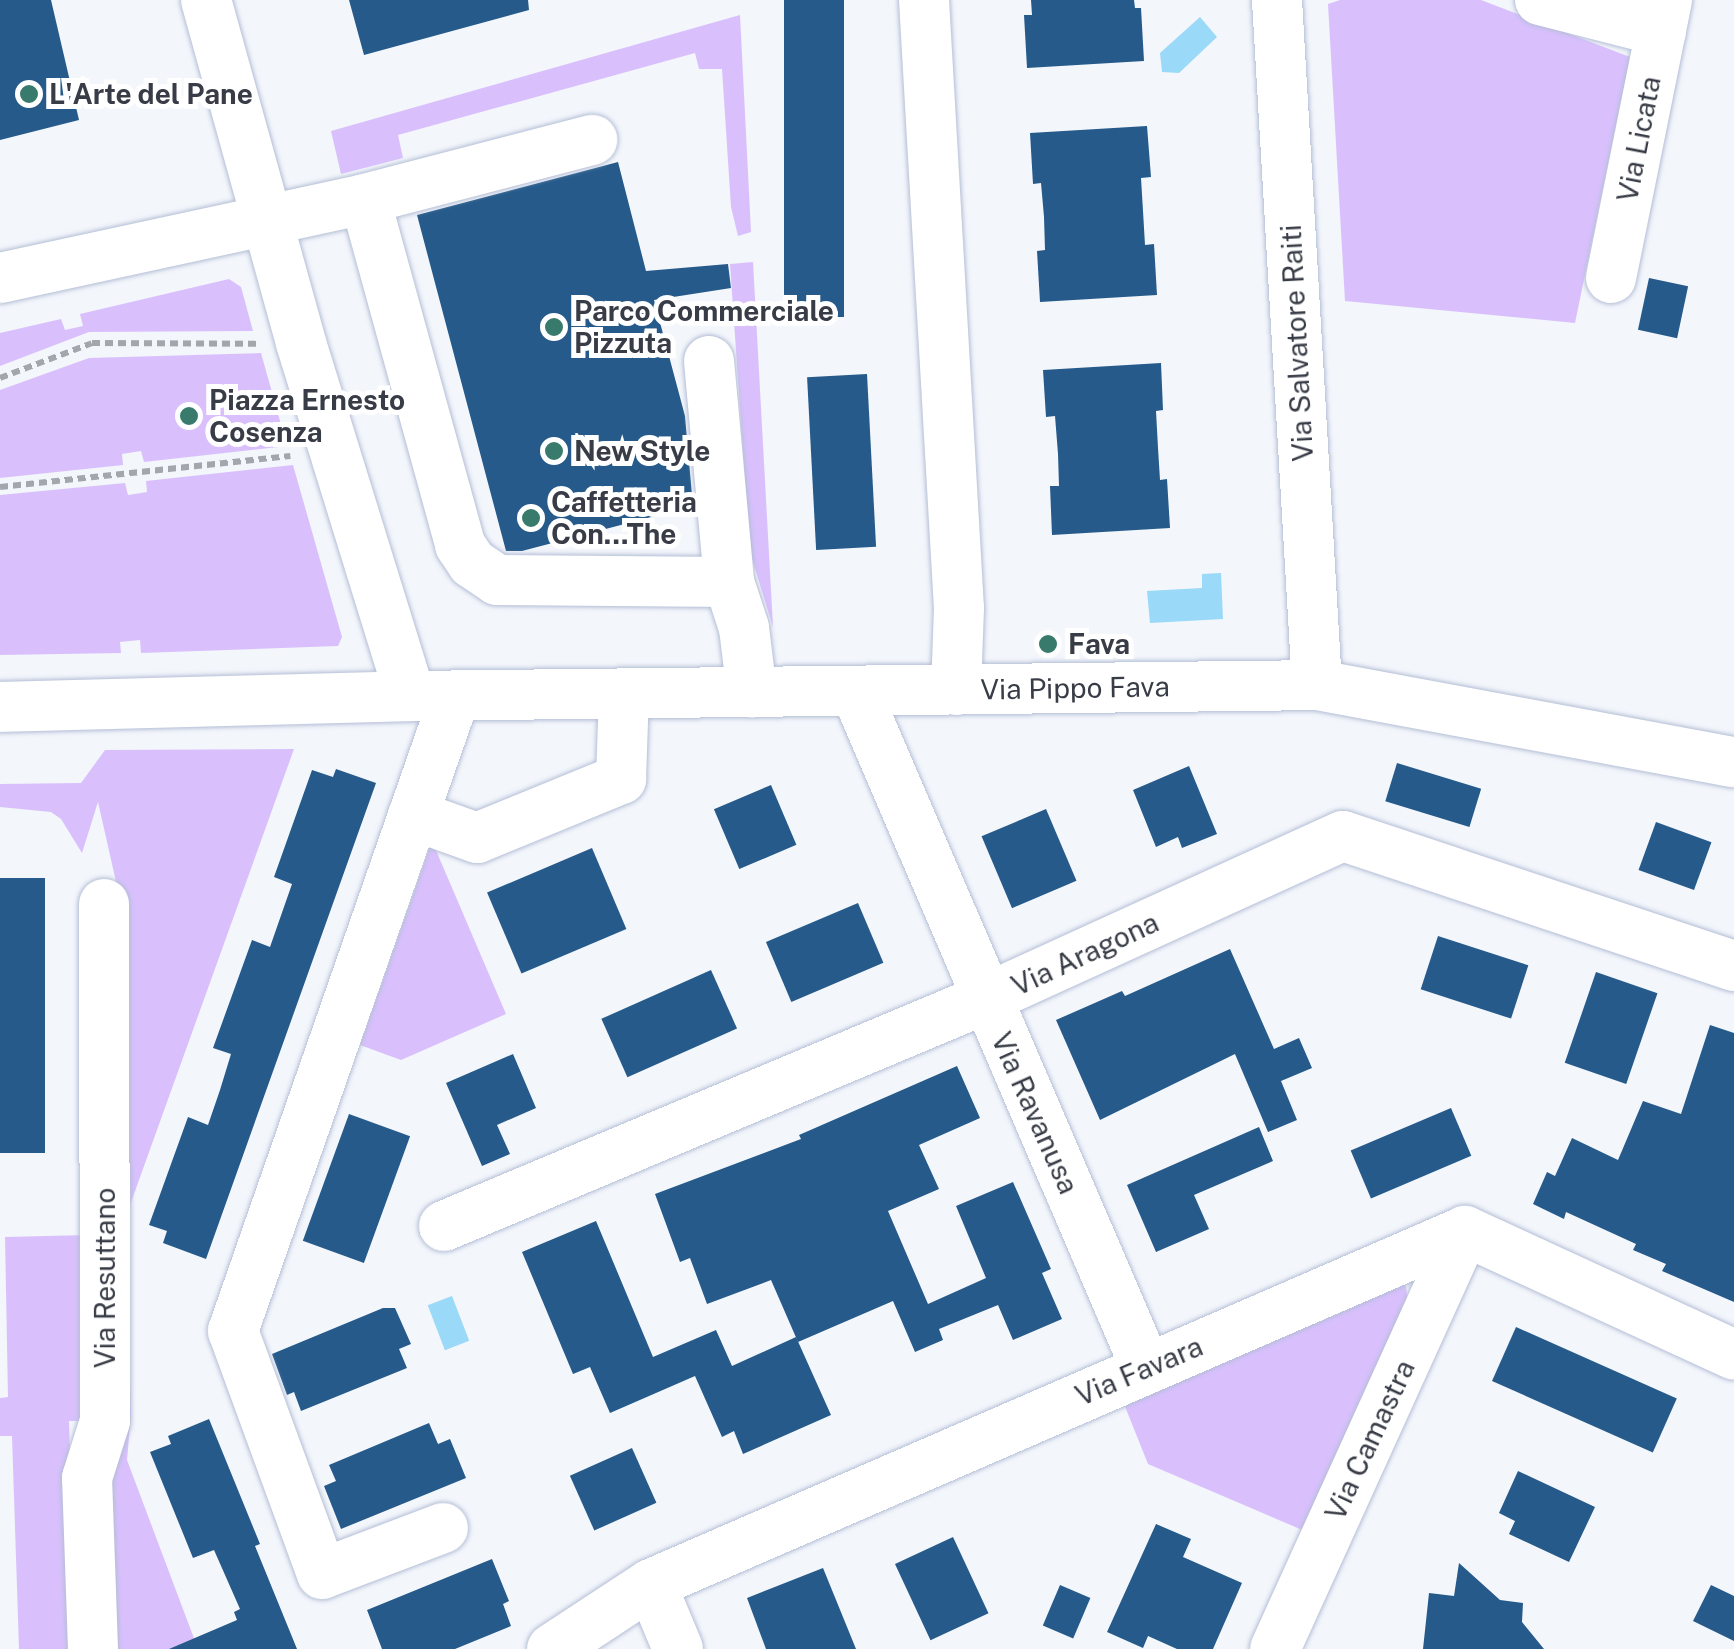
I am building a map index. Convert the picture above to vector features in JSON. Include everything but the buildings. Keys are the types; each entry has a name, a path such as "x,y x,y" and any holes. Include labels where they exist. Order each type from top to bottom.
{"street":[{"path":"206,0 265,218 432,696 413,815 232,1331 322,1574 443,1528"},
{"path":"924,0 959,608 956,690"},
{"name":"Via Salvatore Raiti","path":"1277,0 1318,685"},
{"path":"1540,0 1664,15"},
{"name":"Via Licata","path":"1611,278 1664,15"},
{"path":"0,278 365,199 592,140"},
{"path":"365,199 460,545 472,563 497,580 729,582"},
{"path":"709,361 729,582 744,628 752,693"},
{"name":"Via Pippo Fava","path":"0,706 432,696 1318,685 1734,762"},
{"name":"Via Ravanusa","path":"856,692 1146,1368"},
{"path":"413,815 476,838 621,779 624,694"},
{"name":"Via Aragona","path":"444,1226 986,1000 1344,836 1734,966"},
{"name":"Via Resuttano","path":"93,1649 88,1478 105,1420 104,904"},
{"path":"1465,1231 1734,1356"},
{"name":"Via Favara","path":"552,1649 651,1584 1465,1231"},
{"name":"Via Camastra","path":"1275,1649 1465,1231"},
{"path":"651,1584 678,1649"}],"path":[{"path":"0,378 92,343 265,344 260,328"},
{"path":"0,487 296,455 291,436"}],"shaded area":[{"path":"1340,0 1481,0 1630,57 1575,323 1345,301 1328,4"},
{"path":"740,15 751,232 738,236 731,207 722,69 699,69 695,53 398,135 403,158 341,174 331,131"},
{"path":"753,262 773,627 750,552 730,264"},
{"path":"229,279 241,287 253,331 89,332 0,366 0,333 61,319 65,330 83,326 80,314"},
{"path":"261,353 287,446 144,462 141,451 122,454 123,465 0,478 0,390 89,358"},
{"path":"293,465 342,637 338,646 141,653 140,640 120,642 121,653 0,655 0,495 125,483 128,495 147,492 146,481"},
{"path":"294,749 125,1219 131,1414 127,1460 198,1649 109,1649 119,895 98,802 82,853 61,819 51,812 0,807 0,784 81,783 105,750"},
{"path":"432,841 506,1014 401,1060 360,1045"},
{"path":"88,1235 91,1421 69,1421 76,1649 19,1649 12,1436 0,1436 0,1398 8,1397 5,1237"},
{"path":"1400,1279 1406,1287 1408,1302 1307,1532 1148,1464 1122,1399"}],"water":[{"path":"1200,17 1217,37 1179,73 1162,72 1160,53"},
{"path":"1221,573 1223,619 1150,623 1147,591 1202,588 1202,574"},
{"path":"452,1296 469,1341 445,1350 428,1305"}],"place":[{"name":"L'Arte del Pane","path":"29,94"},
{"name":"Parco Commerciale Pizzuta","path":"554,327"},
{"name":"Piazza Ernesto Cosenza","path":"189,416"},
{"name":"New Style","path":"554,451"},
{"name":"Caffetteria Con...The","path":"531,518"},
{"name":"Fava","path":"1048,644"}]}
